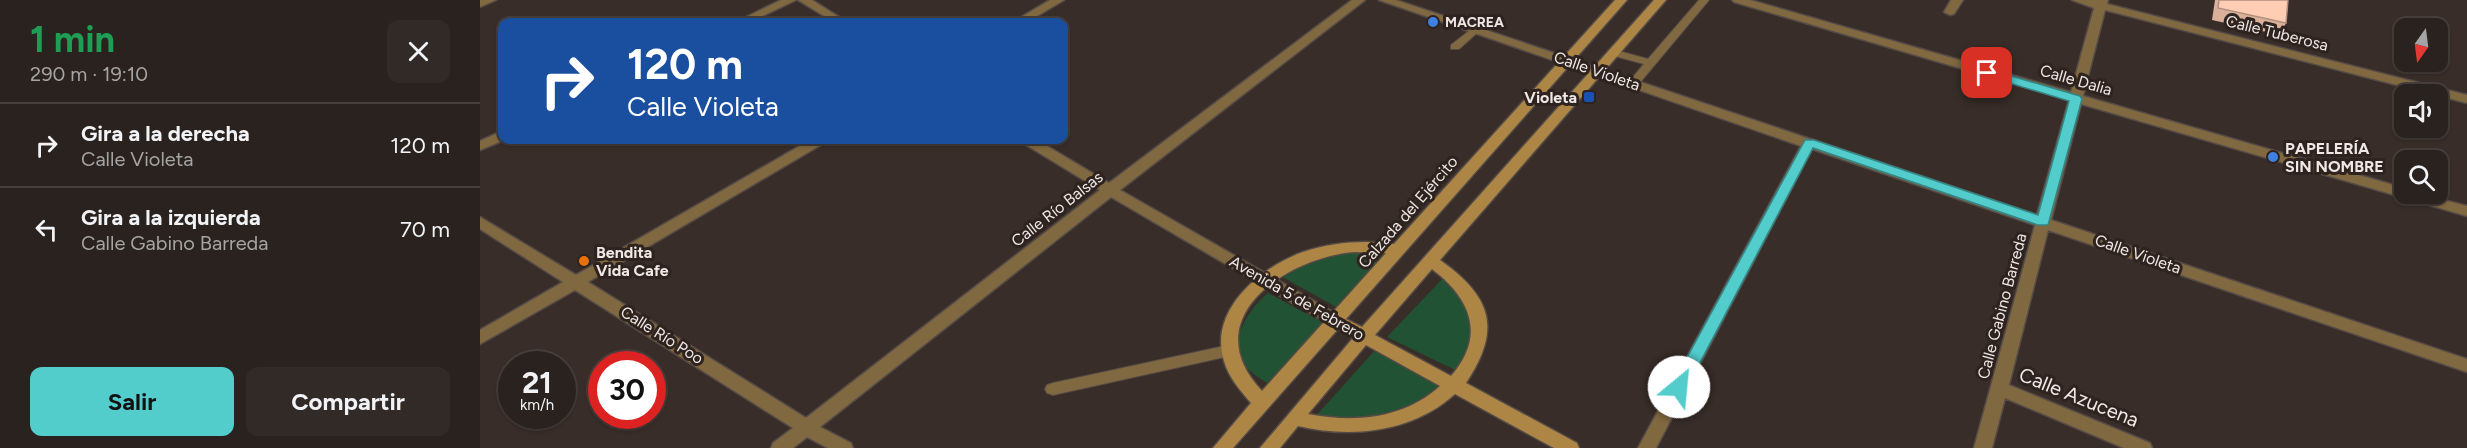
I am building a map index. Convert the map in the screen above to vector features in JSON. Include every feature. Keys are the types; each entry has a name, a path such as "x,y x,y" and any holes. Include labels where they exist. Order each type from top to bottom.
{"main road":[{"name":"Calzada del Ejército","path":"1222,448 1621,0"},
{"path":"1269,448 1363,337 1660,0"},
{"path":"1262,403 1251,394 1235,373 1229,351 1230,327 1240,305 1263,279 1307,256 1334,249 1363,246 1399,250"},
{"path":"1295,418 1312,423 1345,426 1384,422 1416,411 1454,386 1473,360 1480,336 1478,312 1468,292 1447,270 1431,261"},
{"name":"Avenida 5 de Febrero","path":"1336,321 1570,448"}],"street":[{"path":"480,4 490,0"},
{"path":"751,18 790,0"},
{"path":"804,0 834,18"},
{"path":"1026,18 1058,0"},
{"name":"Calle Río Balsas","path":"780,448 1110,190 1359,0"},
{"name":"Calle Violeta","path":"1384,0 2467,366"},
{"name":"Calle Dalia","path":"1738,0 2394,190"},
{"path":"1950,12 1957,0"},
{"name":"Calle Tuberosa","path":"2078,0 2102,3 2467,99"},
{"name":"Calle Gabino Barreda","path":"1983,448 2102,3"},
{"path":"480,146 498,137"},
{"path":"1647,448 1809,143"},
{"path":"480,338 812,144"},
{"name":"Avenida 5 de Febrero","path":"1035,144 1336,321"},
{"name":"Calle Dalia","path":"2443,204 2467,211"},
{"name":"Calle Río Poo","path":"480,222 807,428 844,448"},
{"name":"Calle Azucena","path":"1999,388 2143,448"}],"lane":[{"path":"1633,84 1698,1"},
{"path":"1455,47 1474,30"},
{"path":"1615,53 1651,63"},
{"path":"1053,389 1229,351"}],"green space":[{"path":"1336,250 1391,252 1338,308 1277,274"},
{"path":"1446,275 1452,279 1477,328 1460,366 1455,370 1387,337"},
{"path":"1268,293 1327,325 1272,386 1249,370 1239,350 1239,340 1246,319"},
{"path":"1376,349 1444,384 1418,405 1402,411 1367,417 1315,417"}],"building":[{"path":"2219,0 2288,0 2286,23 2218,8"}],"place":[{"name":"MACREA","path":"1433,22"},
{"name":"Violeta","path":"1589,97"},
{"name":"PAPELERÍA SIN NOMBRE","path":"2273,157"},
{"name":"Bendita Vida Cafe","path":"584,261"}],"route":[{"path":"1679,387 1809,143 2043,222 2076,99 1987,73"}]}
